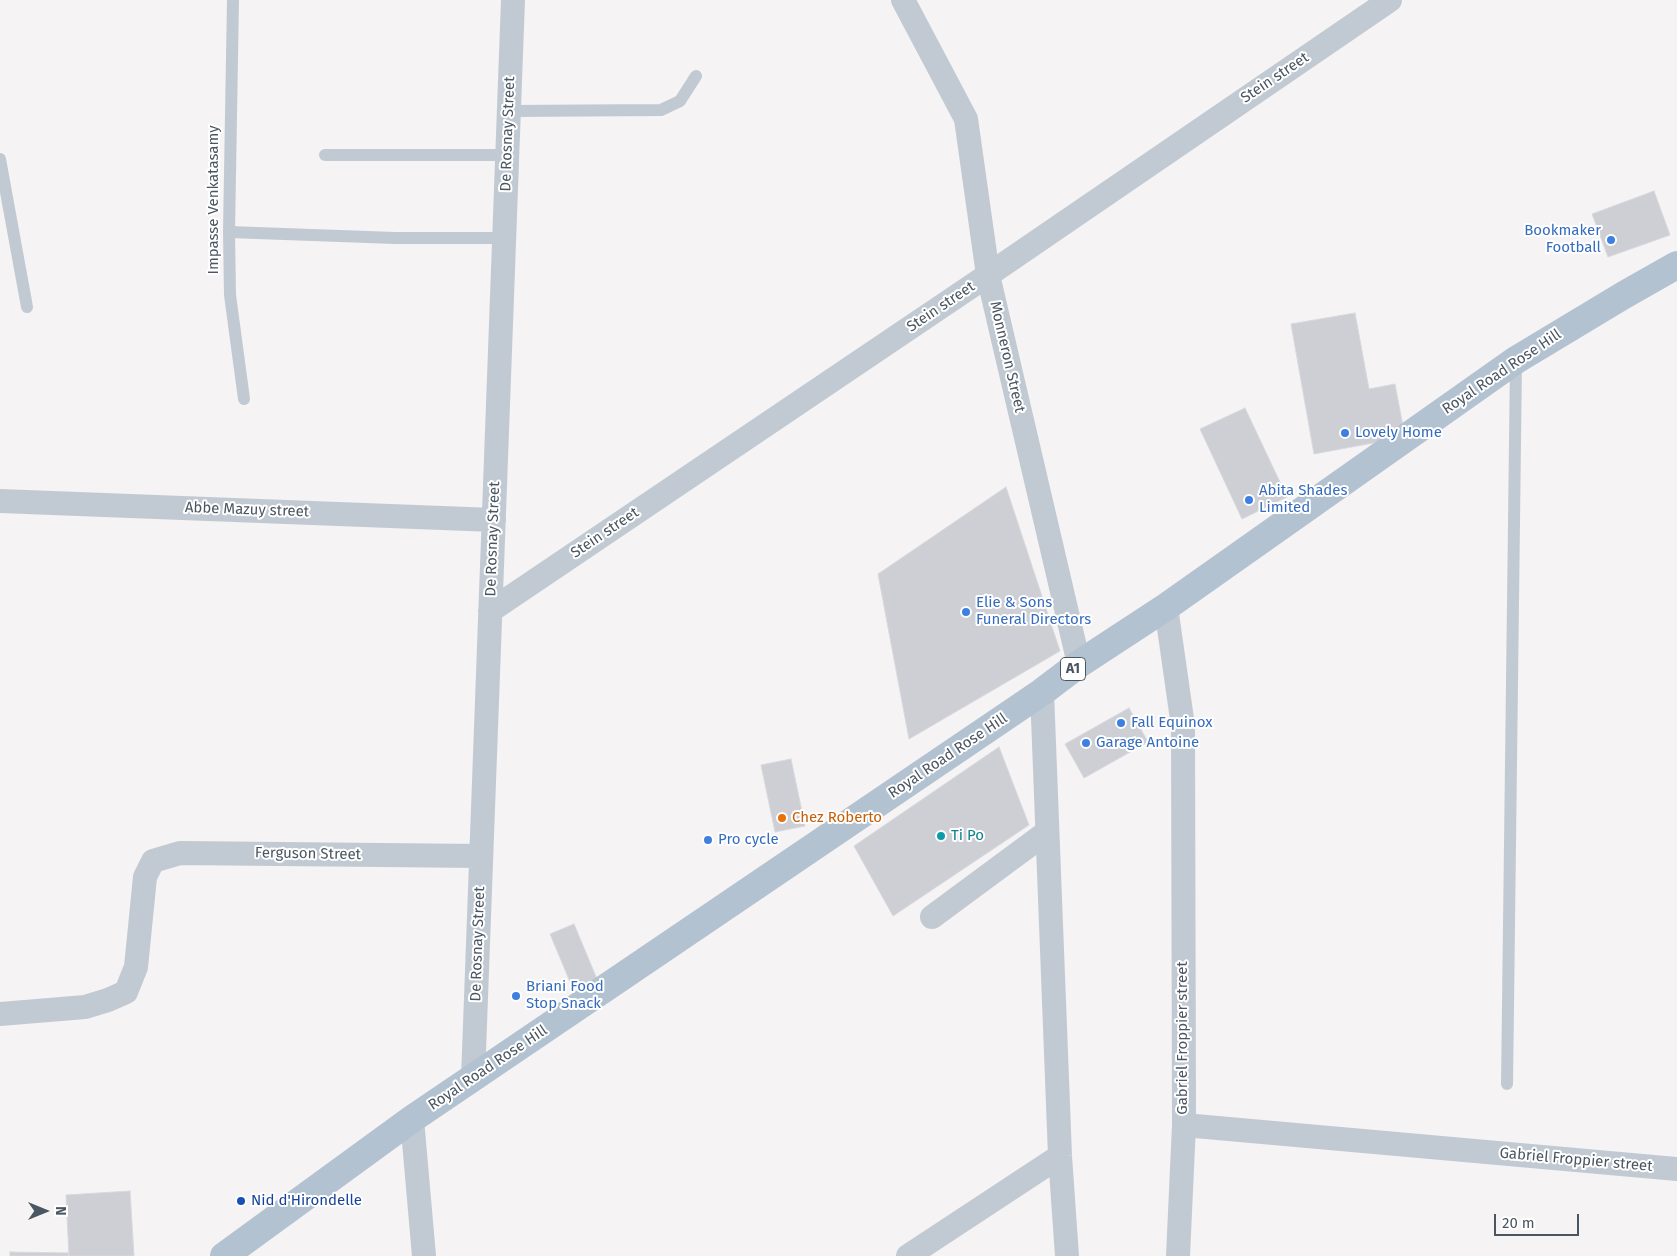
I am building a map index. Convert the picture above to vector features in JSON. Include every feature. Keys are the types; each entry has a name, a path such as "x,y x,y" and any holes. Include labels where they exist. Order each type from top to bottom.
{"main road":[{"name":"Royal Road Rose Hill","path":"224,1256 412,1119 1042,692 1079,664 1166,607 1516,360 1624,295 1677,266"}],"street":[{"name":"De Rosnay Street","path":"473,1078 513,0"},
{"name":"Monneron Street","path":"903,0 966,119 988,275 1079,664"},
{"name":"Stein street","path":"490,611 988,275 1390,0"},
{"name":"Abbe Mazuy street","path":"0,501 494,520"},
{"name":"Gabriel Froppier street","path":"1166,607 1183,726 1184,1125 1677,1169"},
{"path":"1042,692 1060,1156 1067,1256"},
{"path":"932,917 1048,832"},
{"name":"Ferguson Street","path":"0,1014 85,1007 126,992 136,967 145,877 153,862 180,852 481,856"},
{"path":"412,1119 424,1256"},
{"path":"1178,1256 1184,1125"},
{"path":"908,1256 1060,1156"}],"lane":[{"name":"Impasse Venkatasamy","path":"233,0 228,232 230,295 244,399"},
{"path":"509,111 661,110 680,101 696,76"},
{"path":"325,155 507,155"},
{"path":"0,159 27,306"},
{"path":"228,232 395,238 504,238"},
{"path":"1507,1084 1516,360"}],"building":[{"path":"1654,191 1670,235 1608,257 1592,214"},
{"path":"1355,313 1369,389 1395,384 1405,437 1314,454 1291,324"},
{"path":"1245,408 1287,497 1242,519 1200,429"},
{"name":"Elie & Sons Funeral Directors","path":"1006,487 1060,651 909,739 878,574"},
{"path":"1129,708 1148,742 1084,778 1065,744"},
{"name":"Ti Po","path":"999,747 1029,825 893,916 854,846"},
{"path":"791,759 805,826 775,832 761,765"},
{"path":"574,924 597,979 573,989 550,934"},
{"path":"130,1191 134,1256 69,1256 66,1195"},
{"path":"10,1252 69,1253 68,1256 10,1256"}],"place":[{"name":"Bookmaker Football","path":"1611,240"},
{"name":"Lovely Home","path":"1345,433"},
{"name":"Abita Shades Limited","path":"1249,500"},
{"name":"Elie & Sons Funeral Directors","path":"966,612"},
{"name":"Fall Equinox","path":"1121,723"},
{"name":"Garage Antoine","path":"1086,743"},
{"name":"Chez Roberto","path":"782,818"},
{"name":"Ti Po","path":"941,836"},
{"name":"Pro cycle","path":"708,840"},
{"name":"Briani Food Stop Snack","path":"516,996"},
{"name":"Nid d'Hirondelle","path":"241,1201"}]}
